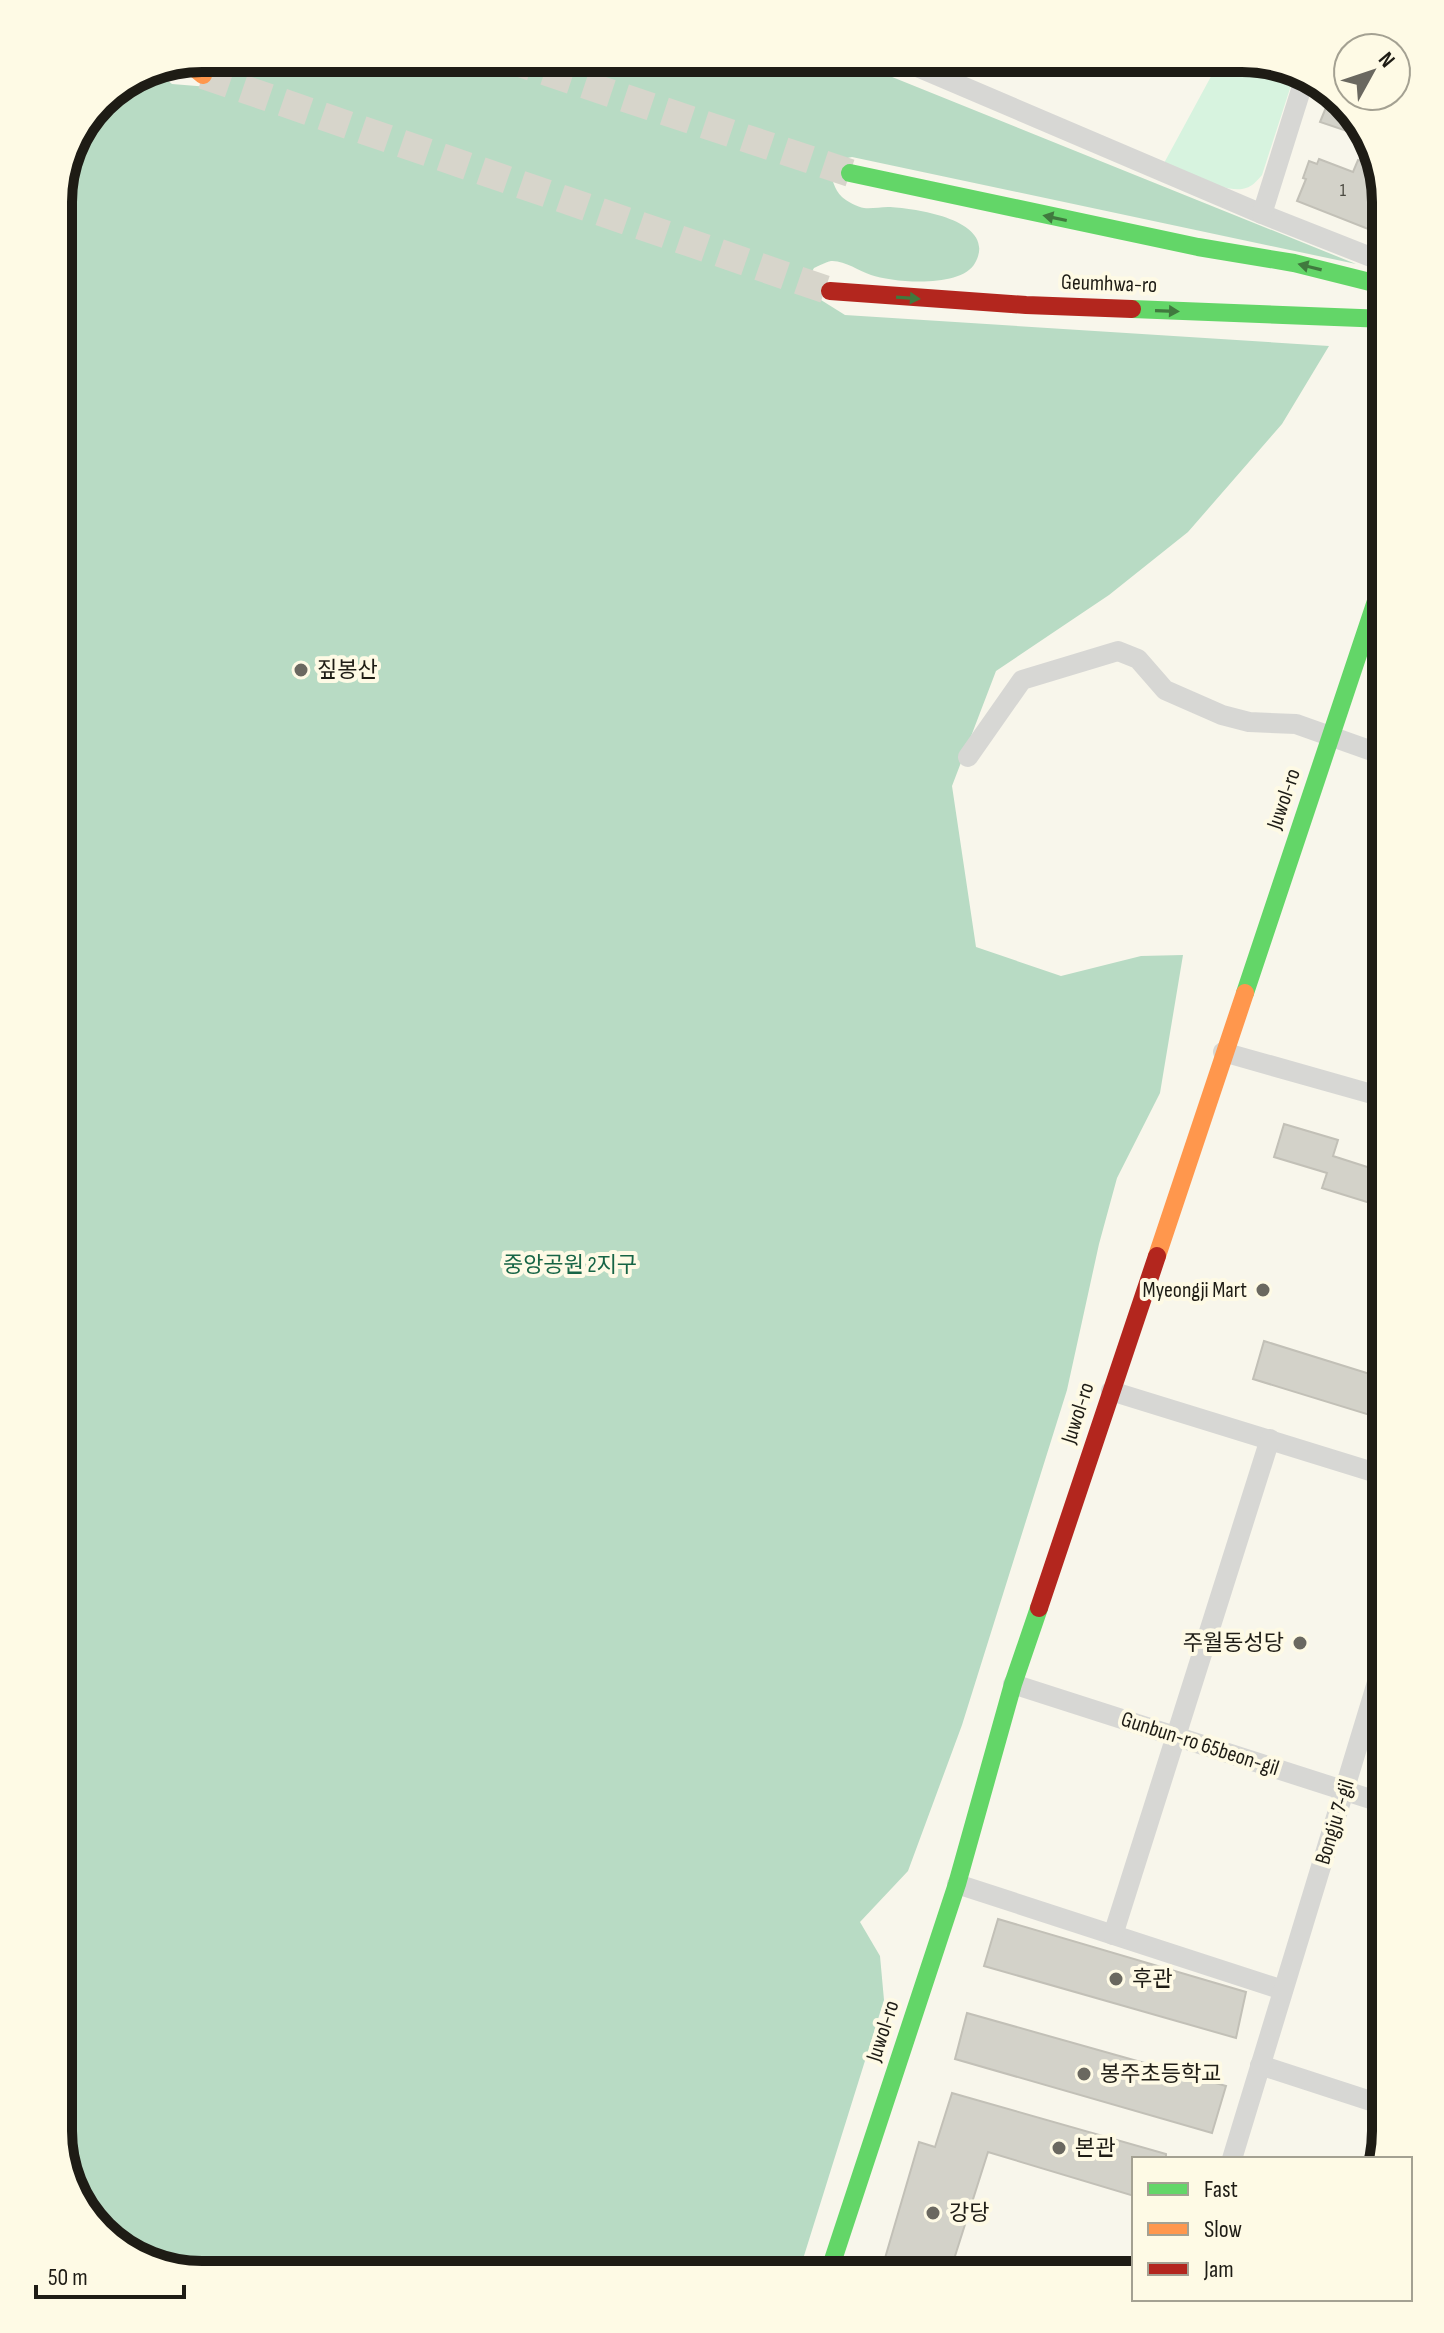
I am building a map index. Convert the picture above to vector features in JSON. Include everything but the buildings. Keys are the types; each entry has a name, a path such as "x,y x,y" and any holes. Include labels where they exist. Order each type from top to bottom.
{"street":[{"path":"200,72 203,75"},
{"path":"929,72 1372,257"},
{"path":"1262,214 1302,87"},
{"name":"Geumhwa-ro","path":"850,173 1124,232 1294,263 1372,282"},
{"name":"Geumhwa-ro","path":"830,291 1026,305 1372,318"},
{"name":"Juwol-ro","path":"833,2261 957,1884 1013,1684 1372,613"},
{"path":"968,757 1022,680 1118,651 1138,659 1165,690 1222,715 1249,722 1296,724 1372,751"},
{"path":"1223,1052 1372,1094"},
{"path":"1111,1391 1372,1472"},
{"path":"1113,1935 1270,1439"},
{"name":"Gunbun-ro 65beon-gil","path":"1013,1684 1372,1799"},
{"name":"Bongju 7-gil","path":"1233,2157 1372,1699"},
{"path":"957,1884 1283,1990"},
{"path":"1260,2065 1372,2101"}],"green space":[{"name":"중앙공원 2지구","path":"880,72 1356,264 852,157 838,160 830,169 837,191 849,202 864,208 916,210 951,219 975,236 979,248 975,263 968,271 942,280 882,278 836,261 814,268 807,280 813,295 845,315 1329,346 1282,424 1188,532 1109,595 996,671 952,786 976,947 1061,976 1141,956 1183,955 1160,1093 1117,1178 1067,1390 962,1725 908,1871 860,1922 880,1956 884,2000 802,2261 177,2259 145,2248 116,2229 94,2203 76,2165 72,2131 72,193 76,168 85,145 116,104 137,89 160,79 164,78 172,84 209,87 224,73"},
{"path":"1213,72 1267,74 1292,82 1262,175 1251,186 1234,189 1214,185 1163,165"}],"tunnel":[{"path":"547,72 850,173"},
{"path":"203,75 830,291"}],"traffic: fast":[{"path":"850,173 1198,247 1294,263 1372,282"},
{"path":"1132,309 1372,318"},
{"path":"1245,993 1372,613"},
{"path":"833,2261 957,1884 1013,1684 1039,1608"}],"traffic: slow":[{"path":"200,72 203,75"},
{"path":"1157,1256 1245,993"}],"traffic: jam":[{"path":"830,291 1132,309"},
{"path":"1039,1608 1157,1256"}],"place":[{"name":"짚봉산","path":"301,670"},
{"name":"Myeongji Mart","path":"1263,1290"},
{"name":"주월동성당","path":"1300,1643"},
{"name":"후관","path":"1116,1979"},
{"name":"봉주초등학교","path":"1084,2074"},
{"name":"본관","path":"1059,2148"},
{"name":"강당","path":"933,2213"}]}
